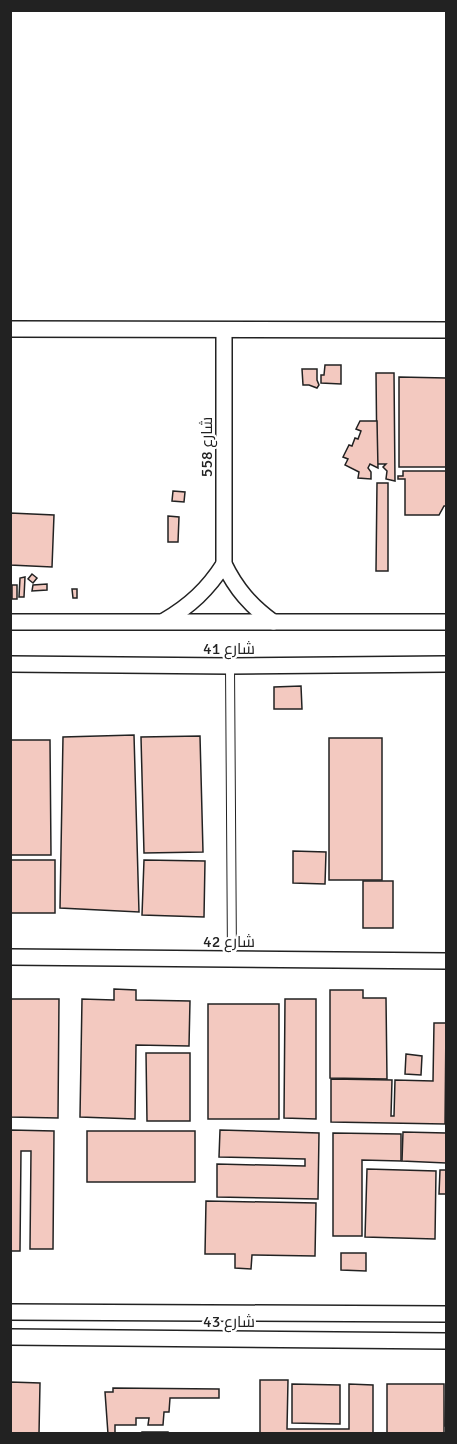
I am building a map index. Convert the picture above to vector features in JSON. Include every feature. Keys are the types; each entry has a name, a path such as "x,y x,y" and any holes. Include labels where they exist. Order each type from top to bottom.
{"street":[{"path":"10,329 447,330"},
{"name":"شارع 558","path":"224,330 224,564 232,581 244,597 273,622"},
{"path":"162,622 198,598 224,564"},
{"name":"شارع 41","path":"10,622 447,622"},
{"name":"شارع 41","path":"10,664 230,666 447,664"},
{"name":"شارع 42","path":"10,957 447,961"},
{"path":"439,1314 447,1302"},
{"name":"شارع 43","path":"10,1312 439,1314"},
{"name":"شارع 43","path":"10,1337 447,1341"}],"lane":[{"path":"230,666 232,959"}],"building":[{"path":"325,365 341,365 341,384 321,383"},
{"path":"302,369 317,369 319,385 317,388 303,385"},
{"path":"376,373 394,373 395,481 386,479 387,471 383,467 386,464 377,464"},
{"path":"399,377 446,378 446,467 399,467"},
{"path":"360,421 377,421 378,468 370,464 368,468 371,472 371,479 358,478 359,472 345,465 348,459 343,457 349,445 352,446 355,438 358,439 361,431 356,429"},
{"path":"403,471 446,471 446,506 439,515 405,515 405,479 398,479 398,476 403,476"},
{"path":"377,483 388,483 388,571 376,571"},
{"path":"173,491 185,492 184,502 172,501"},
{"path":"10,513 54,515 52,567 10,565"},
{"path":"168,516 179,517 178,542 168,542"},
{"path":"32,574 37,578 33,583 28,579"},
{"path":"25,577 24,597 19,597 20,578"},
{"path":"47,584 47,590 32,591 33,585"},
{"path":"12,585 17,585 17,599 12,599"},
{"path":"72,589 77,589 77,598 73,598"},
{"path":"301,686 302,709 274,709 274,687"},
{"path":"134,735 139,912 60,908 63,737"},
{"path":"200,736 203,852 144,853 141,737"},
{"path":"329,738 382,738 382,880 329,880"},
{"path":"10,740 50,740 51,855 10,855"},
{"path":"293,851 326,852 325,884 293,883"},
{"path":"10,860 55,860 55,913 10,913"},
{"path":"144,860 205,861 204,917 142,915"},
{"path":"363,881 393,881 393,928 363,928"},
{"path":"114,989 136,990 136,1000 190,1001 189,1046 136,1045 135,1119 80,1117 82,999 114,1000"},
{"path":"330,990 363,990 363,998 386,998 387,1079 330,1078"},
{"path":"10,999 59,999 58,1118 10,1117"},
{"path":"285,999 316,999 316,1119 284,1118"},
{"path":"208,1004 279,1004 279,1119 208,1119"},
{"path":"434,1023 446,1023 445,1124 331,1122 331,1079 392,1080 391,1116 394,1116 395,1080 433,1081"},
{"path":"146,1053 190,1053 190,1121 147,1121"},
{"path":"406,1054 422,1056 421,1075 405,1074"},
{"path":"10,1130 54,1131 53,1249 30,1249 31,1151 21,1151 20,1251 10,1251"},
{"path":"220,1130 319,1133 318,1199 217,1197 217,1164 305,1166 305,1159 219,1157"},
{"path":"87,1131 195,1131 195,1182 87,1182"},
{"path":"403,1132 446,1133 446,1163 402,1161"},
{"path":"333,1133 401,1134 401,1161 362,1160 362,1236 333,1236"},
{"path":"367,1169 436,1171 435,1239 365,1237"},
{"path":"440,1170 446,1170 446,1194 439,1194"},
{"path":"206,1201 316,1203 315,1256 252,1255 251,1269 235,1268 235,1254 205,1254"},
{"path":"341,1253 366,1253 366,1271 341,1270"},
{"path":"260,1380 288,1380 287,1429 349,1429 349,1384 373,1385 373,1434 260,1434"},
{"path":"10,1382 40,1383 39,1434 10,1434"},
{"path":"292,1384 340,1385 340,1424 292,1423"},
{"path":"387,1384 444,1384 444,1434 387,1434"},
{"path":"113,1388 219,1389 219,1398 170,1398 169,1412 164,1412 163,1425 148,1425 149,1418 136,1418 136,1425 115,1425 115,1434 108,1434 105,1392 113,1392"},
{"path":"142,1432 168,1432 168,1434 142,1434"}]}
